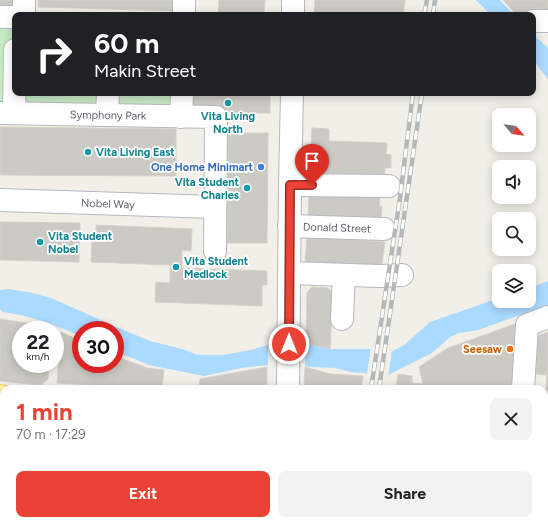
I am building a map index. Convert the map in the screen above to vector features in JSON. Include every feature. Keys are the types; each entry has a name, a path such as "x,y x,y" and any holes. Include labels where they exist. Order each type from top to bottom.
{"street":[{"path":"24,0 24,12"},
{"path":"184,0 184,12"},
{"path":"293,0 293,12"},
{"path":"0,17 12,17"},
{"path":"536,21 548,21"},
{"path":"7,113 12,74"},
{"path":"181,117 182,96"},
{"path":"288,385 292,96"},
{"name":"Symphony Park","path":"7,113 106,99 181,117 216,117 215,207"},
{"path":"290,185 389,186"},
{"name":"Nobel Way","path":"0,200 215,207"},
{"path":"215,207 215,251"},
{"name":"Donald Street","path":"289,226 384,229"},
{"path":"289,273 380,276 402,275"},
{"path":"342,319 344,275"},
{"path":"523,385 527,324 548,317"}],"green space":[{"path":"0,22 12,22 12,96 172,96 171,106 0,102"}],"water":[{"path":"476,0 500,0 511,12 488,12"},
{"path":"536,37 548,48 548,79 536,64"},
{"path":"548,281 548,305 478,330 459,333 450,337 432,353 388,375 351,372 335,368 268,365 241,368 204,376 149,365 124,355 124,330 150,341 182,349 198,355 223,355 268,345 306,343 330,349 369,349 391,352 404,345 430,322 492,300 492,308 536,308 536,285"},
{"path":"8,289 28,292 51,298 103,321 72,321 72,332 64,329 64,321 42,321 22,315 2,312 2,310 0,310 0,290"}],"pier":[{"path":"306,343 305,367 268,365 268,345"},
{"path":"371,347 392,349 388,377 367,374"}],"building":[{"path":"0,0 13,0 13,10 0,10"},
{"path":"38,0 174,0 174,11 38,7"},
{"path":"219,0 265,0 264,12 218,12"},
{"path":"315,0 405,0 403,12 314,12"},
{"path":"503,0 548,0 548,12 514,12"},
{"name":"Vita Living North","path":"186,96 270,96 270,113 186,113"},
{"name":"Vita Living East","path":"0,127 176,129 176,176 0,175"},
{"path":"312,128 329,129 329,141 387,143 386,154 391,155 391,168 385,168 384,181 310,178"},
{"name":"Vita Student Charles","path":"228,133 268,133 267,243 227,243"},
{"path":"309,196 380,196 379,206 382,206 381,221 308,219"},
{"name":"Vita Student Nobel","path":"0,222 80,223 79,262 0,260"},
{"name":"Vita Student Medlock","path":"96,225 192,229 191,251 182,250 182,268 267,271 267,285 262,285 262,306 155,302 156,282 170,283 170,265 91,262 92,241 96,242"},
{"path":"307,237 385,242 381,269 305,265"},
{"path":"312,287 328,288 333,293 330,349 306,343 307,292"},
{"path":"0,319 13,321 12,373 48,373 48,379 41,385 0,381"},
{"path":"515,324 513,385 397,385 398,374 412,376 412,383 423,384 419,367 448,348"},
{"path":"548,332 548,385 546,385 547,375 536,374 537,336"},
{"path":"64,333 72,337 72,373 124,373 124,359 147,368 164,370 162,385 92,385 57,383 58,373 64,373"},
{"path":"267,367 267,385 199,385 200,379"},
{"path":"305,367 330,374 363,376 362,385 304,385"}],"railway":[{"path":"425,12 427,0"},
{"path":"433,12 435,0"},
{"path":"372,385 400,198 413,96"},
{"path":"380,385 422,96"}],"place":[{"name":"Vita Living North","path":"228,103"},
{"name":"Vita Living East","path":"88,152"},
{"name":"One Home Minimart","path":"261,167"},
{"name":"Vita Student Charles","path":"247,188"},
{"name":"Vita Student Nobel","path":"40,242"},
{"name":"Vita Student Medlock","path":"176,267"},
{"name":"Seesaw","path":"510,349"}],"route":[{"path":"289,344 290,185 312,185"}]}
